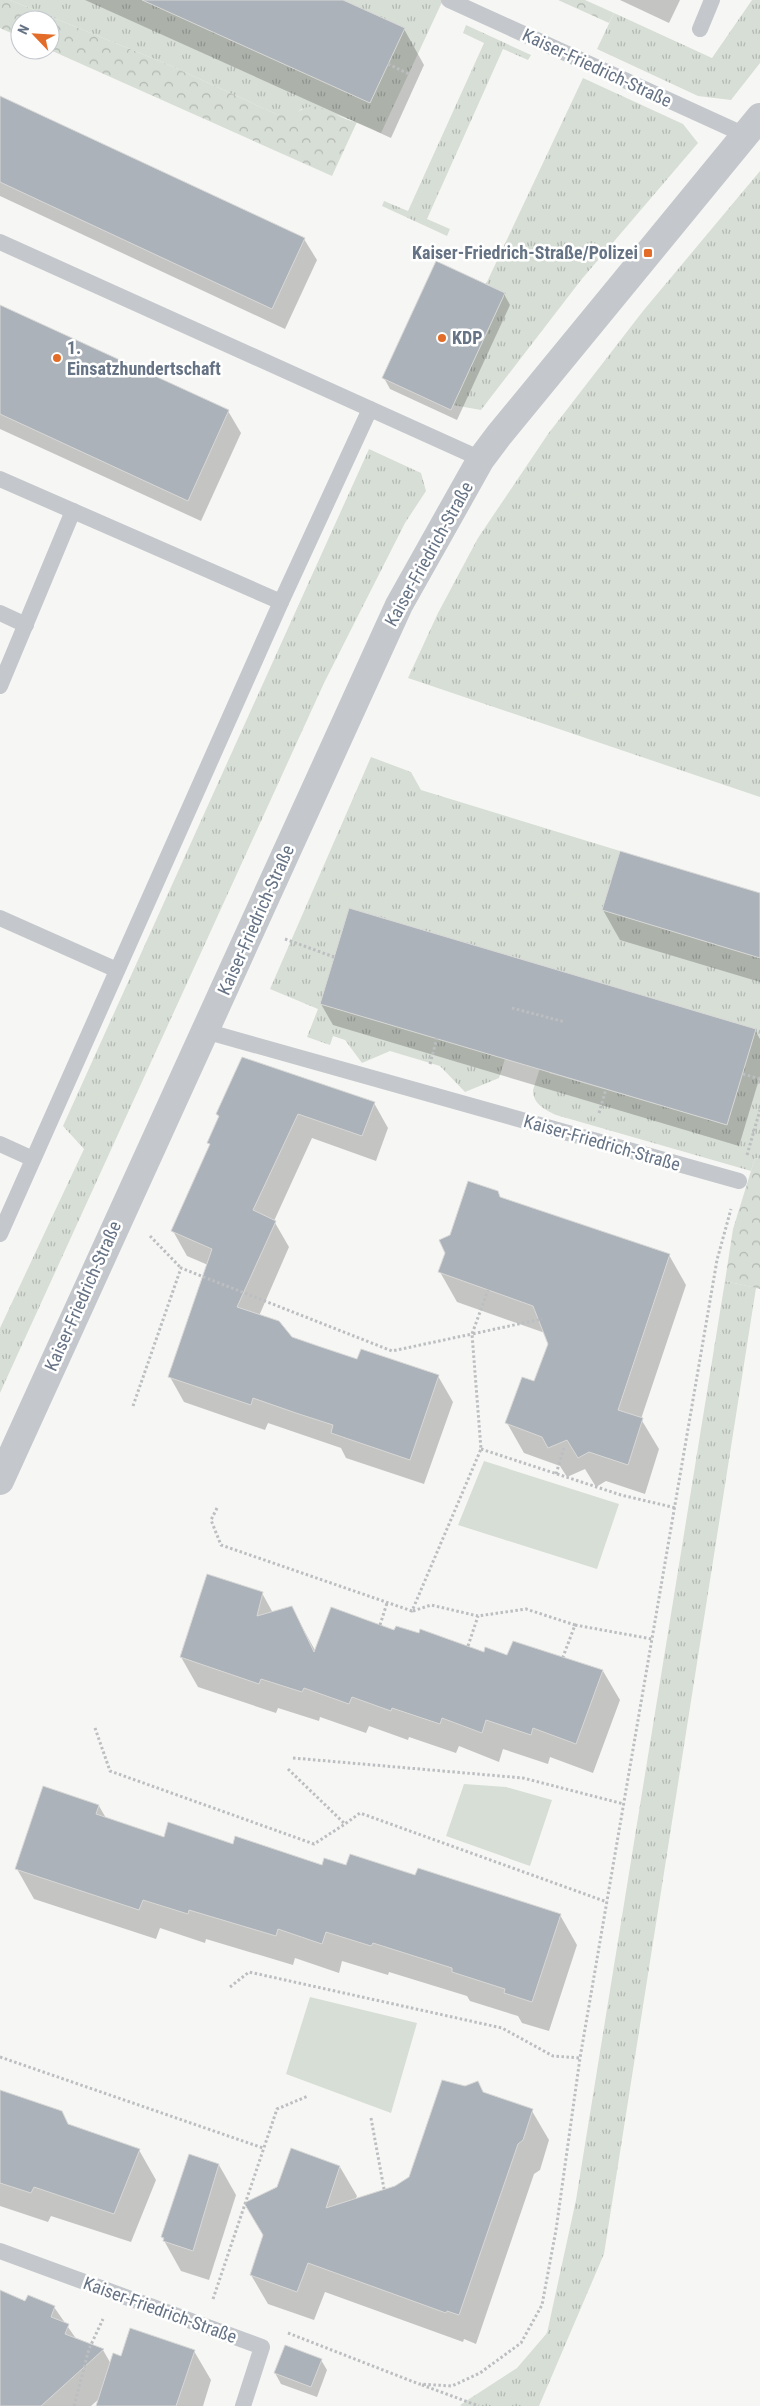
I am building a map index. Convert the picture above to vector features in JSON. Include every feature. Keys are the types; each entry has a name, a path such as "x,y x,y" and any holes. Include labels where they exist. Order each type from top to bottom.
{"street":[{"name":"Kaiser-Friedrich-Straße","path":"0,1481 399,605 481,459 752,126"}],"lane":[{"name":"Kaiser-Friedrich-Straße","path":"449,0 752,126"},
{"path":"700,29 712,0"},
{"path":"0,242 481,459"},
{"path":"0,1234 281,602 370,409"},
{"path":"0,478 281,602"},
{"path":"0,686 73,511"},
{"path":"0,613 26,625"},
{"path":"0,918 117,970"},
{"name":"Kaiser-Friedrich-Straße","path":"206,1031 739,1181"},
{"path":"0,1144 33,1159"},
{"name":"Kaiser-Friedrich-Straße","path":"0,2251 262,2347"},
{"path":"243,2406 262,2347"}],"path":[{"path":"388,64 409,74"},
{"path":"277,936 334,957"},
{"path":"512,1008 565,1022"},
{"path":"743,1074 760,1079"},
{"path":"420,2384 452,2386 480,2373 522,2342 542,2305 556,2230 580,2058 676,1508 717,1260 760,1110"},
{"path":"123,1209 181,1268 392,1351 542,1319"},
{"path":"134,1406 181,1268"},
{"path":"412,1612 481,1449 472,1334 488,1290"},
{"path":"556,1474 564,1448"},
{"path":"481,1449 621,1495 676,1508"},
{"path":"217,1508 211,1520 221,1545 412,1612 431,1605 478,1616 526,1610 575,1625 652,1639"},
{"path":"380,1625 387,1603"},
{"path":"468,1646 478,1616"},
{"path":"563,1657 575,1625"},
{"path":"95,1728 110,1771 314,1844 360,1813 607,1902"},
{"path":"294,1758 523,1778 624,1804"},
{"path":"288,1769 345,1824"},
{"path":"230,1987 249,1972 502,2028 554,2056 580,2058"},
{"path":"0,2058 263,2148"},
{"path":"216,2291 278,2108 308,2096"},
{"path":"371,2118 384,2189"},
{"path":"74,2406 89,2349 97,2329 118,2295"},
{"path":"262,2347 282,2331 479,2406"}],"green space":[{"path":"0,0 10,0 34,10 10,10 10,32 0,28"},
{"path":"10,0 443,0 381,133 342,116 309,108 302,109 296,114 288,116 276,114 169,65 60,20 60,10 34,10"},
{"path":"558,0 585,0 614,13 609,23"},
{"path":"752,0 760,0 760,63 731,100 698,96 597,49 614,13 712,58"},
{"path":"60,20 169,65 276,114 290,115 307,108 317,107 357,122 332,176 60,54"},
{"path":"466,25 531,55 528,60 503,49 427,219 450,229 447,236 382,206 384,201 408,211 484,43 463,33"},
{"path":"583,78 683,124 698,143 581,280 481,410 453,405 505,293 486,284"},
{"path":"760,171 760,797 408,678 438,613 478,538 548,434 643,311"},
{"path":"369,449 421,473 426,491 405,523 324,683 0,1393 0,1328 84,1149 63,1126"},
{"path":"371,757 411,772 421,790 620,851 602,910 760,958 760,1159 755,1158 751,1171 556,1115 543,1108 537,1102 533,1095 533,1090 551,1033 549,1073 727,1125 756,1029 349,908 320,1004 498,1056 515,1027 499,1078 465,1092 440,1066 390,1051 362,1063 345,1040 333,1036 330,1045 307,1037 318,1009 270,989"},
{"path":"755,1158 760,1159 760,1289 725,1281 733,1229"},
{"path":"725,1281 756,1288 604,2254 539,2406 462,2406 460,2405 517,2368 547,2333 576,2200"},
{"path":"484,1461 619,1504 597,1569 458,1525"},
{"path":"464,1784 506,1787 552,1800 530,1866 446,1836"},
{"path":"310,1997 417,2023 391,2113 286,2074"}],"building":[{"path":"142,0 343,0 405,28 370,103"},
{"path":"0,96 305,238 272,309 0,182"},
{"name":"KDP","path":"436,261 505,293 451,410 382,378"},
{"name":"1. Einsatzhundertschaft","path":"0,305 229,410 188,501 0,414"},
{"path":"620,851 760,893 760,958 602,910"},
{"path":"349,908 756,1029 727,1125 320,1004"},
{"path":"242,1057 375,1102 362,1136 298,1114 253,1210 276,1221 237,1307 279,1321 292,1337 318,1346 357,1359 361,1349 439,1375 410,1460 331,1433 333,1425 253,1398 251,1405 168,1377 212,1249 171,1231 210,1144 207,1143 219,1116 216,1114"},
{"path":"468,1181 498,1191 500,1197 670,1254 618,1410 643,1418 628,1465 589,1452 578,1458 567,1440 548,1448 542,1437 505,1423 522,1377 534,1381 548,1344 533,1306 438,1272 445,1253 439,1240 450,1235"},
{"path":"207,1574 263,1592 257,1616 292,1606 314,1652 331,1607 394,1630 396,1626 419,1633 420,1629 484,1652 485,1647 507,1655 513,1641 603,1670 576,1744 533,1728 531,1735 486,1720 482,1733 442,1718 440,1724 392,1708 391,1711 352,1697 349,1704 304,1688 302,1692 261,1679 259,1684 180,1657"},
{"path":"43,1786 99,1805 96,1814 164,1837 168,1822 233,1844 235,1836 322,1865 324,1858 346,1865 350,1854 415,1875 418,1868 561,1914 532,2002 504,1993 505,1989 452,1972 452,1968 373,1943 371,1946 326,1932 322,1944 278,1929 276,1936 189,1910 188,1914 143,1900 139,1910 15,1869"},
{"path":"442,2080 465,2086 478,2081 483,2092 533,2109 523,2140 518,2144 459,2315 447,2311 446,2313 308,2263 297,2292 250,2275 263,2235 244,2203 277,2187 291,2148 340,2166 326,2208 395,2186 409,2177"},
{"path":"0,2090 62,2111 68,2124 140,2149 114,2214 34,2187 31,2193 0,2183"},
{"path":"189,2154 219,2164 193,2251 163,2241 164,2238 161,2237"},
{"path":"0,2290 25,2301 28,2295 55,2306 51,2317 69,2324 65,2334 104,2349 41,2406 0,2406"},
{"path":"130,2328 195,2350 176,2406 96,2406 113,2353 121,2356"},
{"path":"285,2345 322,2359 311,2387 274,2373"}],"place":[{"name":"Kaiser-Friedrich-Straße/Polizei","path":"648,253"},
{"name":"KDP","path":"442,338"},
{"name":"1. Einsatzhundertschaft","path":"57,358"}]}
